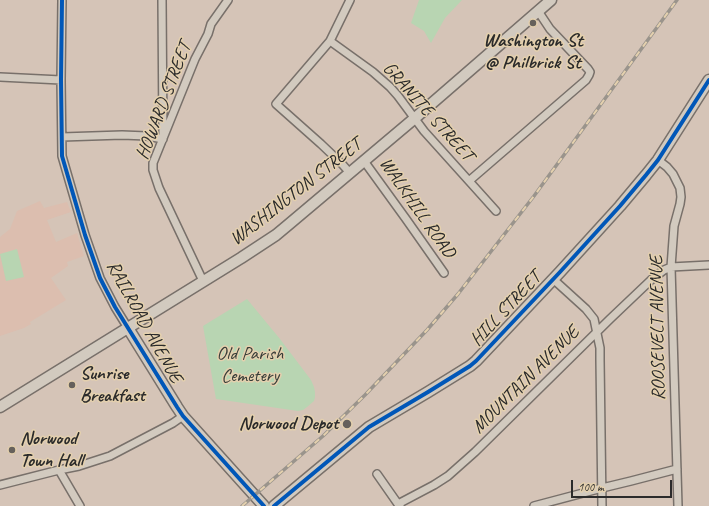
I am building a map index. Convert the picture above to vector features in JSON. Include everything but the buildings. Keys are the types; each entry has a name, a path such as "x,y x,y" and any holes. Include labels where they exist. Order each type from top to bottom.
{"street":[{"name":"RAILROAD AVENUE","path":"62,0 62,156 100,278 115,307 183,416 264,506"},
{"path":"62,137 122,134 163,139 162,0"},
{"name":"HOWARD STREET","path":"203,281 159,188 153,170 153,163 211,24 228,0"},
{"path":"350,0 330,41 276,104 321,144 350,173"},
{"name":"WASHINGTON STREET","path":"0,407 253,251 276,235 415,118 551,0"},
{"path":"470,181 586,80 590,72 550,29 538,11"},
{"name":"GRANITE STREET","path":"330,41 382,80 398,96 424,131 496,212"},
{"path":"0,78 61,80"},
{"name":"HILL STREET","path":"274,506 370,427 470,366 482,356 620,206 646,175 658,160 709,80"},
{"name":"ROOSEVELT AVENUE","path":"658,160 673,174 680,188 681,197 674,226 671,267 678,506"},
{"name":"WALKHILL ROAD","path":"364,161 444,273"},
{"path":"671,267 709,265"},
{"name":"MOUNTAIN AVENUE","path":"399,505 448,476 475,452 651,280 664,270 671,267"},
{"path":"553,279 586,309 594,319 597,332 600,360 602,506"},
{"path":"0,486 79,466 110,456 173,423 183,416"},
{"path":"534,506 631,482 676,469"},
{"path":"59,470 80,506"},
{"path":"377,474 399,505"}],"shaded area":[{"path":"40,201 44,208 67,202 71,212 47,220 56,242 77,233 84,256 67,262 68,266 51,278 66,300 30,322 31,324 24,328 0,336 0,237 10,229 17,211"}],"green space":[{"path":"419,0 462,0 445,18 431,43 424,31 411,23"},
{"path":"17,249 24,277 6,281 0,254"},
{"name":"Old Parish Cemetery","path":"247,299 311,380 315,392 314,401 303,410 298,411 216,399 203,326"}],"railway":[{"path":"242,506 323,436 365,395 427,330 458,294 534,196 677,0"}],"cycle path":[{"path":"62,0 62,156 85,235 100,278 115,307 183,416 264,506"},
{"path":"274,506 369,427 476,361 560,272 646,175 658,160 709,80"}],"place":[{"name":"Washington St @ Philbrick St","path":"533,23"},
{"name":"Sunrise Breakfast","path":"72,385"},
{"name":"Norwood Depot","path":"347,424"},
{"name":"Norwood Town Hall","path":"12,450"}]}
